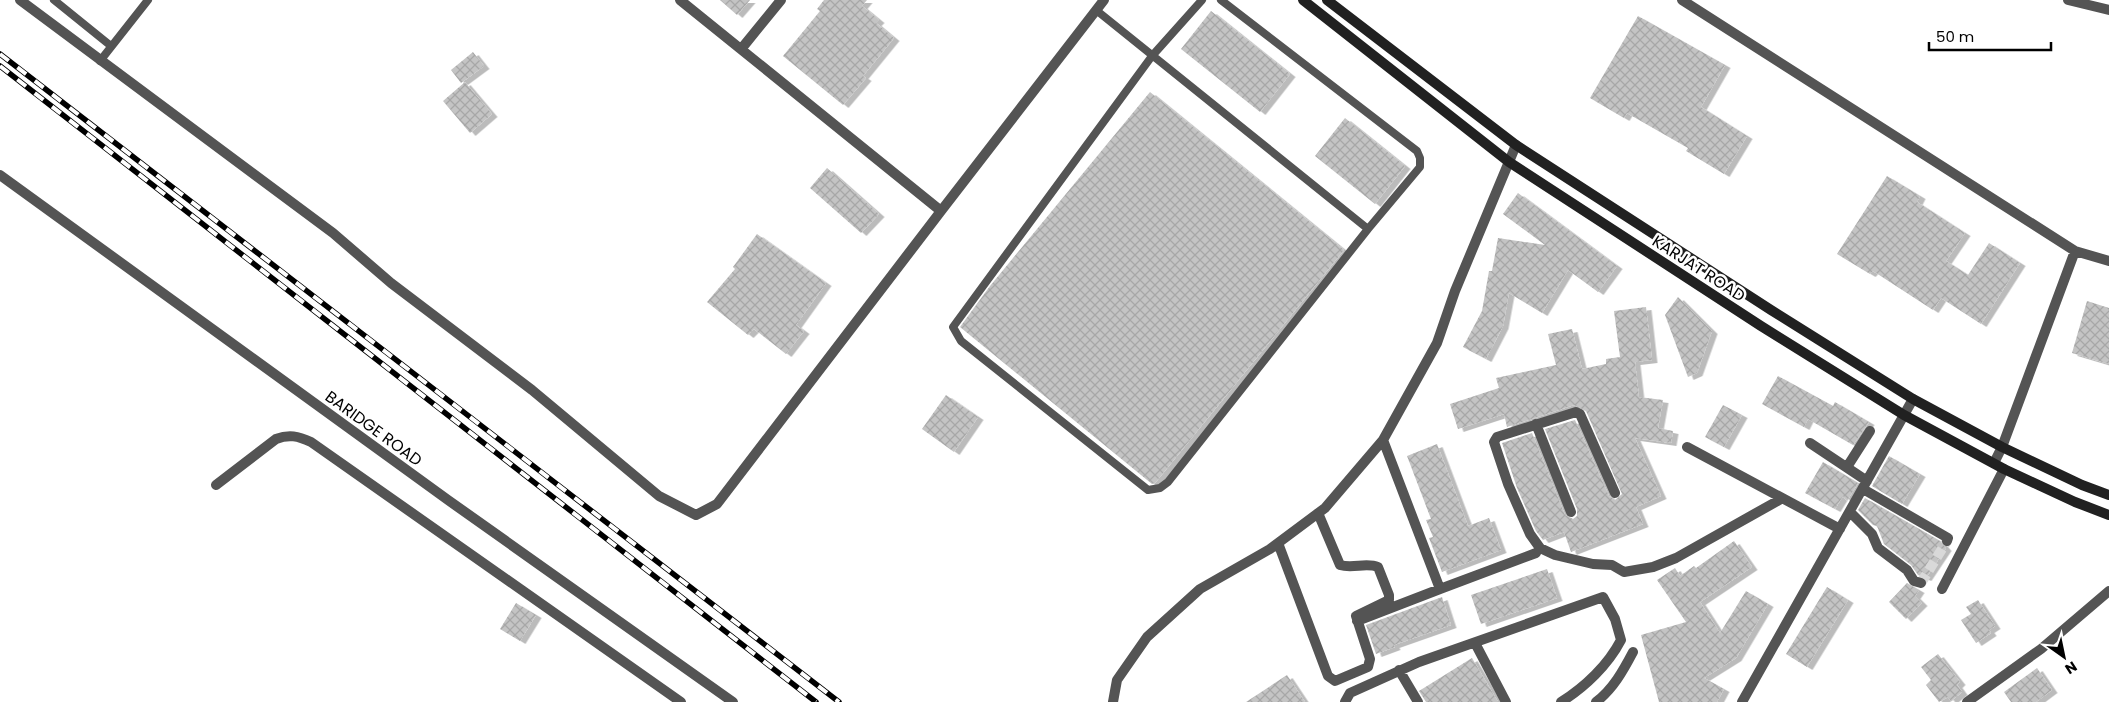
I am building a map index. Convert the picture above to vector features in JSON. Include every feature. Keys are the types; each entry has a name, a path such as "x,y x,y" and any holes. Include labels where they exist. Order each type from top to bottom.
{"main road":[{"name":"KARJAT ROAD","path":"1303,0 1509,162 1761,326 1904,415 2004,469 2075,502 2109,515"},
{"name":"KARJAT ROAD","path":"1327,0 1516,145 1771,310 1913,399 2002,447 2082,485 2109,495"}],"street":[{"path":"20,0 333,233 392,283 532,390 659,496 696,515 717,504 1104,0"},
{"path":"680,0 742,48 941,211"},
{"path":"742,48 781,0"},
{"path":"1682,0 2075,251 2109,262"},
{"path":"2068,0 2109,10"},
{"path":"1113,702 1117,680 1147,637 1200,590 1278,543 1325,508 1384,440 1437,343 1455,291 1516,145"},
{"name":"BARIDGE ROAD","path":"0,176 432,489 732,702"},
{"path":"1994,463 2002,447 2075,251"},
{"path":"1742,702 1913,399"},
{"path":"1615,493 1580,414 1576,412 1497,437 1494,442 1508,484 1530,534 1540,548 1554,555 1593,564 1612,565 1624,572 1653,566 1676,558 1781,499"},
{"path":"1536,424 1571,512"},
{"path":"1847,467 1870,431"},
{"path":"216,485 276,439 285,436 298,436 319,447 681,702"},
{"path":"1384,440 1440,589"},
{"path":"1810,443 1847,467 1865,485 1948,538 1947,541"},
{"path":"1687,448 1840,529"},
{"path":"1942,589 2004,469"},
{"path":"1850,512 1872,534 1878,548 1907,570 1914,581 1921,583"},
{"path":"1278,543 1332,680 1368,667 1370,663 1356,616 1380,606 1389,600 1389,595 1378,567 1371,564 1354,568 1340,565 1318,513"},
{"path":"1357,621 1536,553"},
{"path":"1967,702 2041,649 2109,591"},
{"path":"1345,702 1350,693 1399,670 1603,597 1615,619 1621,640 1614,654 1595,674 1574,694 1561,702"},
{"path":"1475,643 1506,702"},
{"path":"1596,702 1605,695 1621,675 1632,652"},
{"path":"1399,670 1418,702"}],"lane":[{"path":"54,0 111,46"},
{"path":"100,61 148,0"},
{"path":"1202,0 1152,56 955,321 953,327 954,332 977,353 1148,490 1153,491 1168,482 1368,229 1420,167 1420,158 1416,151 1221,0"},
{"path":"1096,10 1368,229"}],"building":[{"path":"720,0 750,0 737,15"},
{"path":"824,0 867,0 862,6 879,20 876,23 894,38 863,76 866,78 843,105 783,56 820,11 817,9"},
{"path":"1211,11 1290,74 1260,112 1181,49"},
{"path":"1638,16 1725,65 1701,107 1747,136 1724,174 1686,151 1688,148 1627,113 1624,118 1590,98"},
{"path":"473,52 484,66 461,83 451,70"},
{"path":"465,82 492,114 470,133 443,101"},
{"path":"1150,92 1344,250 1155,483 1152,484 960,327 990,286"},
{"path":"1345,118 1405,166 1375,204 1315,156"},
{"path":"827,168 879,214 861,233 810,188"},
{"path":"1887,176 1920,196 1917,202 1965,233 1946,261 1968,275 1989,243 2020,263 1981,324 1941,298 1933,310 1873,271 1870,274 1837,254"},
{"path":"1518,193 1617,266 1598,292 1568,270 1542,313 1509,293 1503,326 1486,359 1463,347 1482,311 1489,271 1492,271 1498,238 1545,245 1503,214"},
{"path":"757,234 826,283 796,325 804,331 786,354 754,329 748,335 707,302 735,269 733,267"},
{"path":"1678,297 1712,331 1697,373 1688,377 1665,315"},
{"path":"2087,301 2109,308 2109,364 2072,353"},
{"path":"1646,307 1652,360 1635,362 1639,397 1663,400 1658,428 1673,431 1671,443 1635,438 1661,496 1636,507 1643,524 1571,552 1564,532 1543,540 1536,531 1517,488 1502,443 1532,433 1565,515 1573,519 1577,516 1577,509 1545,429 1575,420 1609,496 1615,500 1622,494 1586,411 1574,405 1507,427 1504,414 1458,429 1450,404 1499,388 1496,378 1556,365 1548,334 1572,329 1582,369 1606,364 1606,359 1620,357 1614,311"},
{"path":"1778,376 1833,406 1835,402 1869,422 1853,445 1808,419 1804,427 1762,404"},
{"path":"946,395 978,417 954,452 922,429"},
{"path":"1723,405 1742,415 1724,447 1705,437"},
{"path":"1437,444 1468,526 1489,518 1501,550 1442,572 1429,538 1433,537 1426,520 1431,519 1407,456"},
{"path":"1889,456 1920,474 1902,504 1872,486"},
{"path":"1823,462 1858,483 1847,501 1843,496 1835,509 1805,493"},
{"path":"1865,498 1940,541 1946,548 1926,578 1918,575 1911,565 1884,544 1877,526 1873,525 1858,510"},
{"path":"1734,541 1752,567 1700,602 1720,633 1746,591 1768,604 1736,658 1704,678 1724,689 1717,702 1659,702 1641,635 1686,622 1657,580 1675,568 1680,576 1694,566 1696,568"},
{"path":"1547,569 1557,598 1481,624 1471,595"},
{"path":"1907,583 1919,590 1915,596 1922,603 1906,619 1889,602"},
{"path":"1827,587 1848,600 1807,667 1786,654"},
{"path":"1442,597 1451,625 1394,645 1395,647 1376,654 1366,625"},
{"path":"1978,600 1995,626 1989,630 1991,633 1976,643 1961,620 1971,614 1966,607"},
{"path":"516,603 536,615 520,641 500,629"},
{"path":"1938,654 1960,682 1957,685 1962,692 1951,701 1948,697 1939,702 1926,685 1931,680 1921,667"},
{"path":"1472,658 1498,702 1426,702 1419,691"},
{"path":"2037,668 2052,690 2036,702 2011,702 2004,692"},
{"path":"1287,675 1305,702 1246,702"}],"tunnel":[{"path":"1921,583 1947,541"}],"railway":[{"path":"0,54 839,702"},
{"path":"0,66 816,702"}]}
